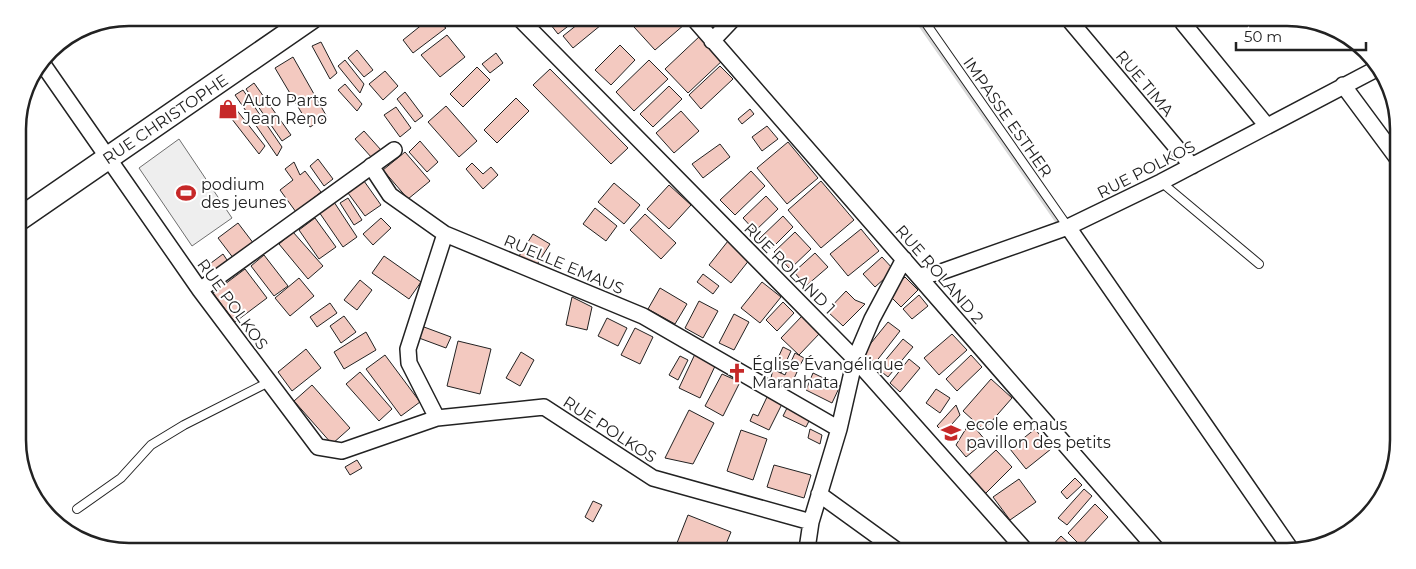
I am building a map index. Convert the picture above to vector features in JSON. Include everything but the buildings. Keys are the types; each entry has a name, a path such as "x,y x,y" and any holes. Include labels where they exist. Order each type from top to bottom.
{"street":[{"name":"RUE CHRISTOPHE","path":"26,214 299,26"},
{"name":"RUE ROLAND 1","path":"526,26 855,359 1019,543"},
{"name":"RUE ROLAND 2","path":"700,26 1151,543"},
{"path":"712,41 726,26"},
{"name":"RUE TIMA","path":"1074,26 1192,166"},
{"path":"1185,26 1268,126"},
{"name":"RUE POLKOS","path":"46,69 200,290 318,447 342,451 437,418 544,407 653,478 811,522"},
{"name":"RUE POLKOS","path":"919,276 941,272 1064,229 1161,182 1371,71"},
{"path":"1343,86 1390,149"},
{"path":"200,290 394,150"},
{"name":"RUELLE EMAUS","path":"371,166 390,195 445,234 643,316 839,429"},
{"path":"1064,229 1286,543"},
{"path":"437,418 409,363 408,350 445,234"},
{"path":"807,543 811,522 839,429 855,359 872,319 904,260"},
{"path":"819,494 887,543"}],"lane":[{"name":"IMPASSE ESTHER","path":"928,26 1064,229"},
{"path":"1161,182 1259,264"},
{"path":"77,509 121,478 151,445 184,425 269,382"}],"shaded area":[{"name":"podium des jeunes","path":"179,139 232,218 192,246 139,168"}],"waterway":[{"path":"921,26 1061,226"}],"place":[{"name":"Auto Parts Jean Reno","path":"228,109"},
{"name":"podium des jeunes","path":"186,193"},
{"name":"Église Évangélique Maranhata","path":"737,373"},
{"name":"ecole emaus pavillon des petits","path":"951,433"}]}
